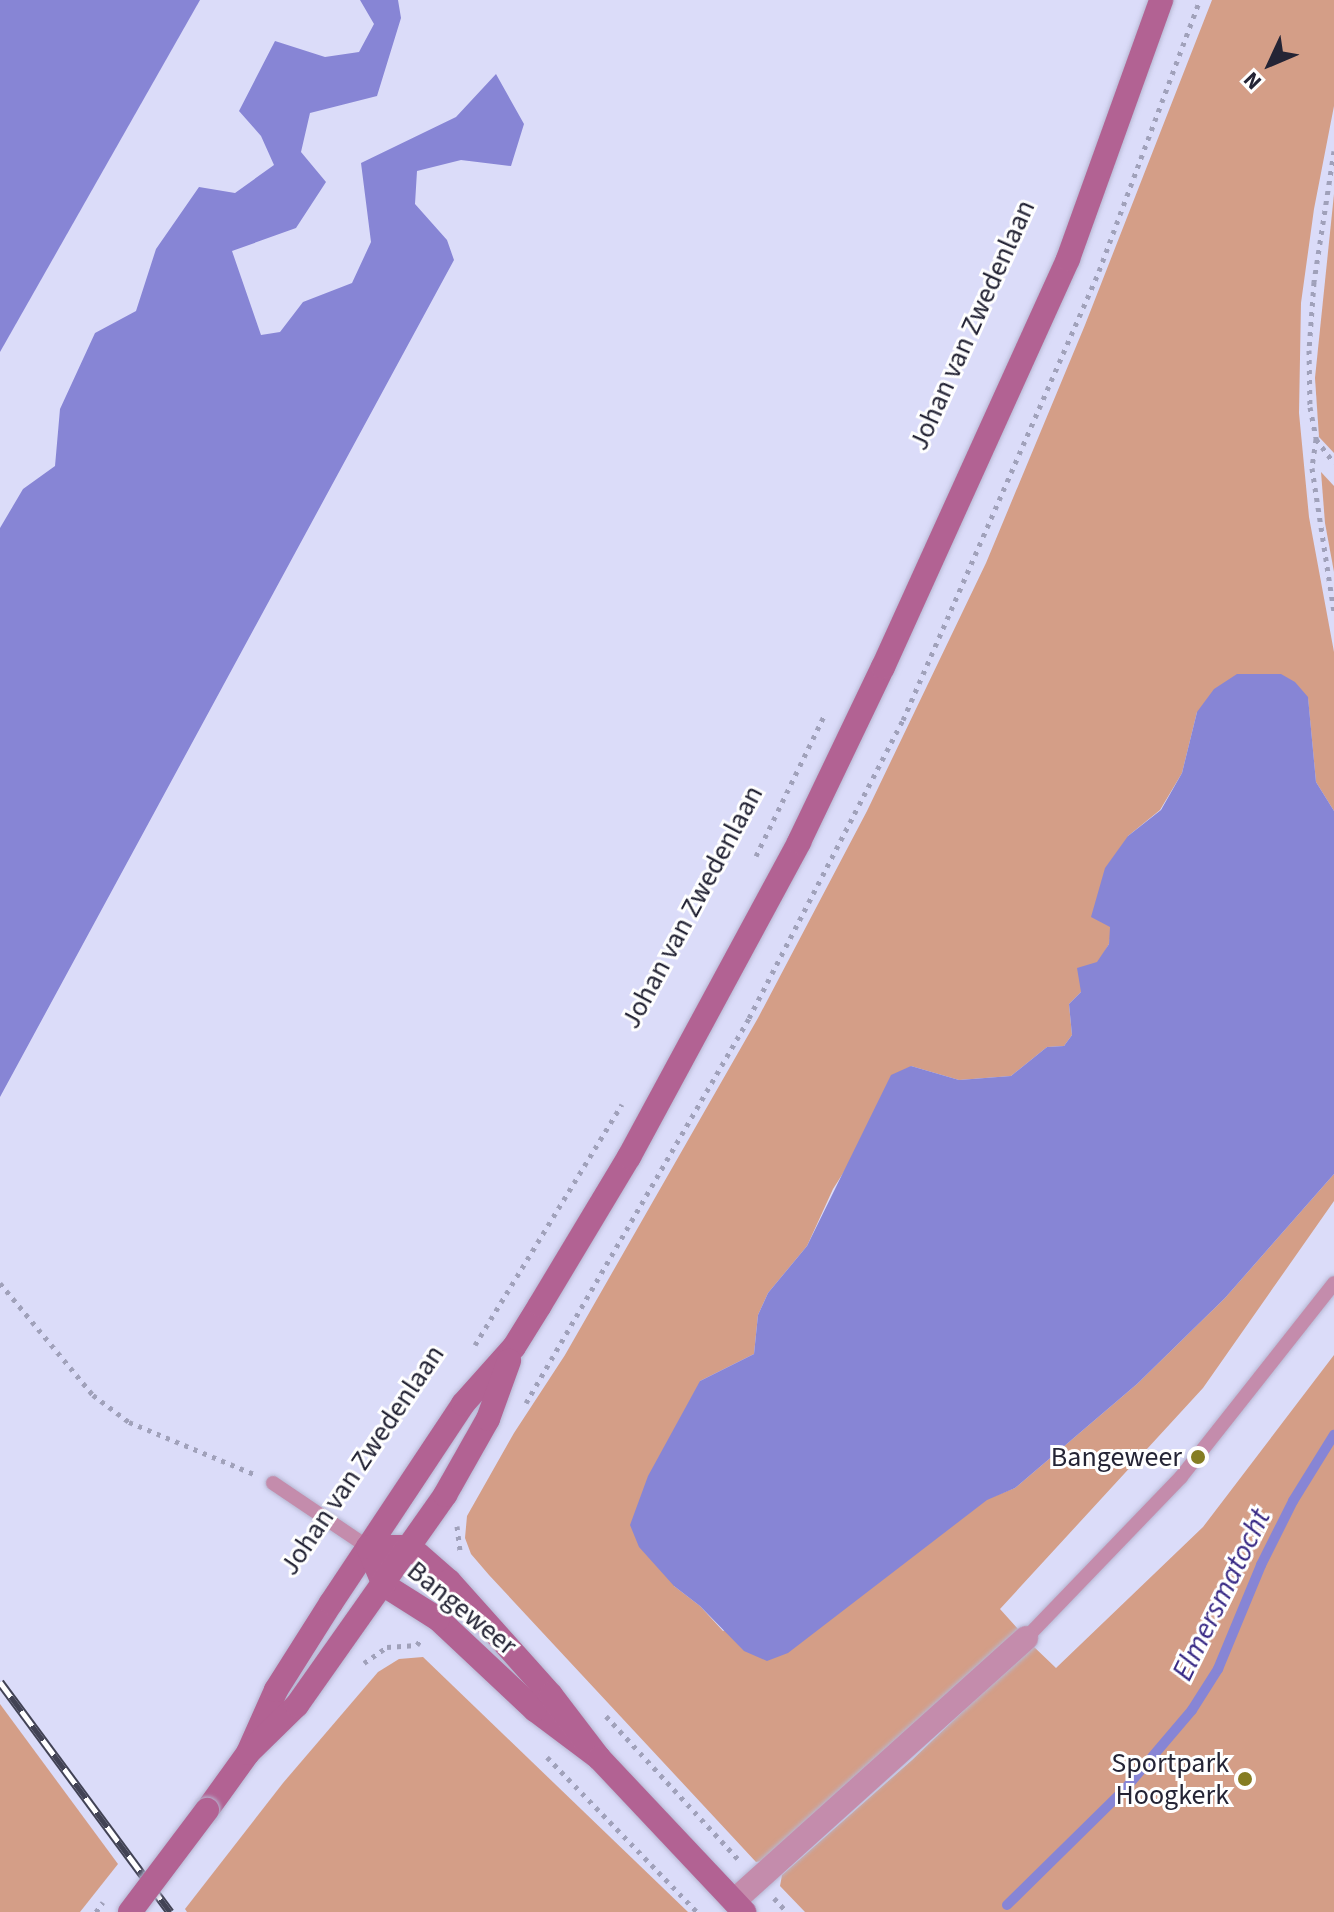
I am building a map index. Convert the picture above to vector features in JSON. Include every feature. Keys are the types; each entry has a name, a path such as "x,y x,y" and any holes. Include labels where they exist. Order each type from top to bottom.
{"main road":[{"name":"Johan van Zwedenlaan","path":"248,1753 276,1690 463,1404 514,1347 629,1157 812,815 1068,259 1161,0"},
{"name":"Johan van Zwedenlaan","path":"130,1912 248,1753 297,1705 410,1547 445,1495 488,1419 514,1347"},
{"name":"Bangeweer","path":"599,1758 535,1710 438,1619 384,1585 368,1547 410,1547 459,1592 551,1695 599,1758 739,1907"}],"street":[{"name":"Bangeweer","path":"739,1907 758,1881 1026,1638"}],"lane":[{"name":"Bangeweer","path":"1026,1638 1181,1477 1334,1283"},
{"path":"273,1483 368,1547"}],"path":[{"path":"1334,151 1314,282 1310,336 1310,407 1316,439 1312,468 1334,612"},
{"path":"1316,439 1334,463"},
{"name":"Johan van Zwedenlaan","path":"755,857 832,700"},
{"name":"Johan van Zwedenlaan","path":"470,1353 628,1093"},
{"path":"0,1283 93,1395 129,1422 273,1483"},
{"name":"Bangeweer","path":"417,1645 430,1649"},
{"path":"596,1705 787,1912"},
{"path":"538,1749 697,1912"}],"shaded area":[{"path":"0,0 200,0 0,352"},
{"path":"360,0 398,0 401,18 377,96 310,113 301,152 326,182 296,228 232,251 261,335 280,332 303,302 352,283 371,242 361,163 456,117 496,74 524,124 511,166 461,160 417,171 415,204 447,240 454,260 0,1097 0,528 23,489 55,466 60,409 95,333 136,311 156,249 199,187 235,193 274,165 261,136 239,111 275,41 325,57 359,52 374,24"},
{"path":"1212,0 1334,0 1334,106 1314,209 1301,303 1299,413 1309,517 1334,652 1334,811 1316,782 1308,698 1197,712 1182,773 1160,810 1128,836 1109,944 1081,992 1069,1004 1072,1035 1064,1046 1047,1047 1011,1076 959,1080 911,1066 833,1189 807,1246 768,1293 758,1315 754,1354 700,1381 674,1586 700,1606 723,1631 936,1538 987,1499 1015,1488 1137,1384 1225,1298 1334,1174 1334,1201 1203,1388 1000,1609 1018,1629 899,1745 762,1861 756,1862 471,1554 465,1538 467,1516 514,1433 565,1355 758,1018 867,811 986,563 1085,325"},
{"path":"1334,194 1334,453 1319,437 1315,378"},
{"path":"1321,472 1334,486 1334,572 1325,523"},
{"path":"1237,674 1281,674 1295,682 1308,697 1316,782 1334,811 1334,1174 1225,1298 1137,1384 1015,1488 987,1500 788,1653 767,1661 744,1651 700,1606 674,1586 639,1547 630,1525 648,1476 700,1381 754,1354 758,1315 768,1293 807,1246 891,1075 911,1066 959,1080 1011,1076 1047,1047 1064,1046 1072,1035 1069,1004 1081,992 1077,968 1097,962 1109,944 1110,927 1091,917 1105,868 1128,836 1161,810 1182,773 1197,712 1214,689"},
{"path":"1334,1355 1334,1912 805,1912 780,1886 782,1875 912,1760 1032,1645 1056,1668 1203,1527"},
{"path":"423,1657 688,1912 187,1912 185,1909 283,1783 378,1672 399,1659"},
{"path":"0,1704 118,1864 80,1912 0,1912"}],"waterway":[{"name":"Elmersmatocht","path":"1007,1905 1124,1790 1192,1710 1218,1669 1261,1565 1293,1501 1334,1435"}],"railway":[{"path":"0,1682 170,1912"}],"place":[{"name":"Bangeweer","path":"1198,1457"},
{"name":"Sportpark Hoogkerk","path":"1245,1779"}]}
